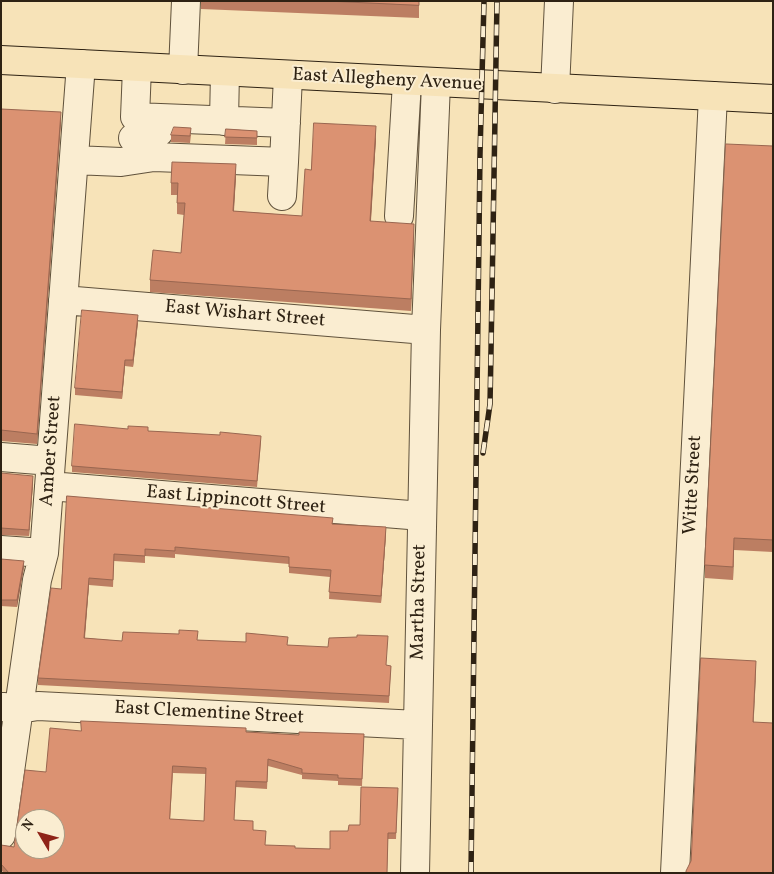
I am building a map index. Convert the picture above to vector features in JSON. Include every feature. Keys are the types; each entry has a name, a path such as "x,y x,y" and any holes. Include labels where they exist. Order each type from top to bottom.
{"main road":[{"name":"East Allegheny Avenue","path":"1,60 436,84 773,99"}],"street":[{"path":"184,70 186,1"},
{"path":"555,89 559,1"},
{"name":"Amber Street","path":"1,835 10,708 44,554 81,64"},
{"path":"136,68 146,134"},
{"path":"209,139 226,72"},
{"path":"282,196 272,144 288,76"},
{"path":"399,216 407,82"},
{"name":"Martha Street","path":"415,873 426,330 436,84"},
{"name":"Witte Street","path":"675,873 713,96"},
{"path":"146,134 272,144"},
{"path":"121,162 146,134"},
{"path":"74,160 121,162 154,158 209,139 272,144"},
{"name":"East Wishart Street","path":"63,300 426,330"},
{"name":"East Lippincott Street","path":"1,457 50,474 422,516"},
{"path":"1,550 44,554"},
{"name":"East Clementine Street","path":"10,708 38,706 418,724"}],"building":[{"path":"327,1 419,1 419,5"},
{"path":"1,109 61,112 37,434 1,430"},
{"path":"314,123 376,126 370,221 414,224 411,299 150,280 153,250 181,253 185,203 177,203 178,183 171,183 172,162 236,164 233,211 302,216 305,169 311,170"},
{"path":"174,127 191,128 190,136 171,135"},
{"path":"226,129 257,131 257,138 225,137"},
{"path":"726,144 773,146 773,540 734,538 733,567 705,565"},
{"path":"82,310 138,315 133,360 125,360 122,392 75,388"},
{"path":"75,424 128,429 128,426 148,427 148,431 220,435 220,432 261,436 257,481 72,466"},
{"path":"1,473 33,476 29,530 1,528"},
{"path":"67,496 333,518 332,524 386,527 381,596 329,592 331,570 289,567 289,557 175,547 175,551 145,549 145,556 114,554 113,580 89,578 84,638 122,641 123,632 179,634 179,630 198,631 197,640 246,642 246,633 288,637 287,645 328,647 329,638 357,637 357,635 388,636 386,665 391,666 389,696 38,678 51,588 61,589"},
{"path":"1,559 24,561 17,600 1,600"},
{"path":"701,658 756,661 753,722 773,723 773,873 686,873 691,861"},
{"path":"81,721 246,728 246,732 299,735 299,732 364,734 362,779 338,778 338,775 302,773 302,769 268,759 267,782 236,781 234,820 253,821 253,830 266,831 265,845 330,849 330,831 348,831 349,825 360,825 361,787 398,788 396,833 388,833 387,873 9,873 1,864 1,845 14,847 15,840 15,859 65,859 65,809 19,809 25,770 46,772 50,728 81,731","holes":["173,766 206,768 204,821 170,819"]}],"railway":[{"path":"471,873 480,154 484,1"},
{"path":"483,453 490,404 497,1"}]}
